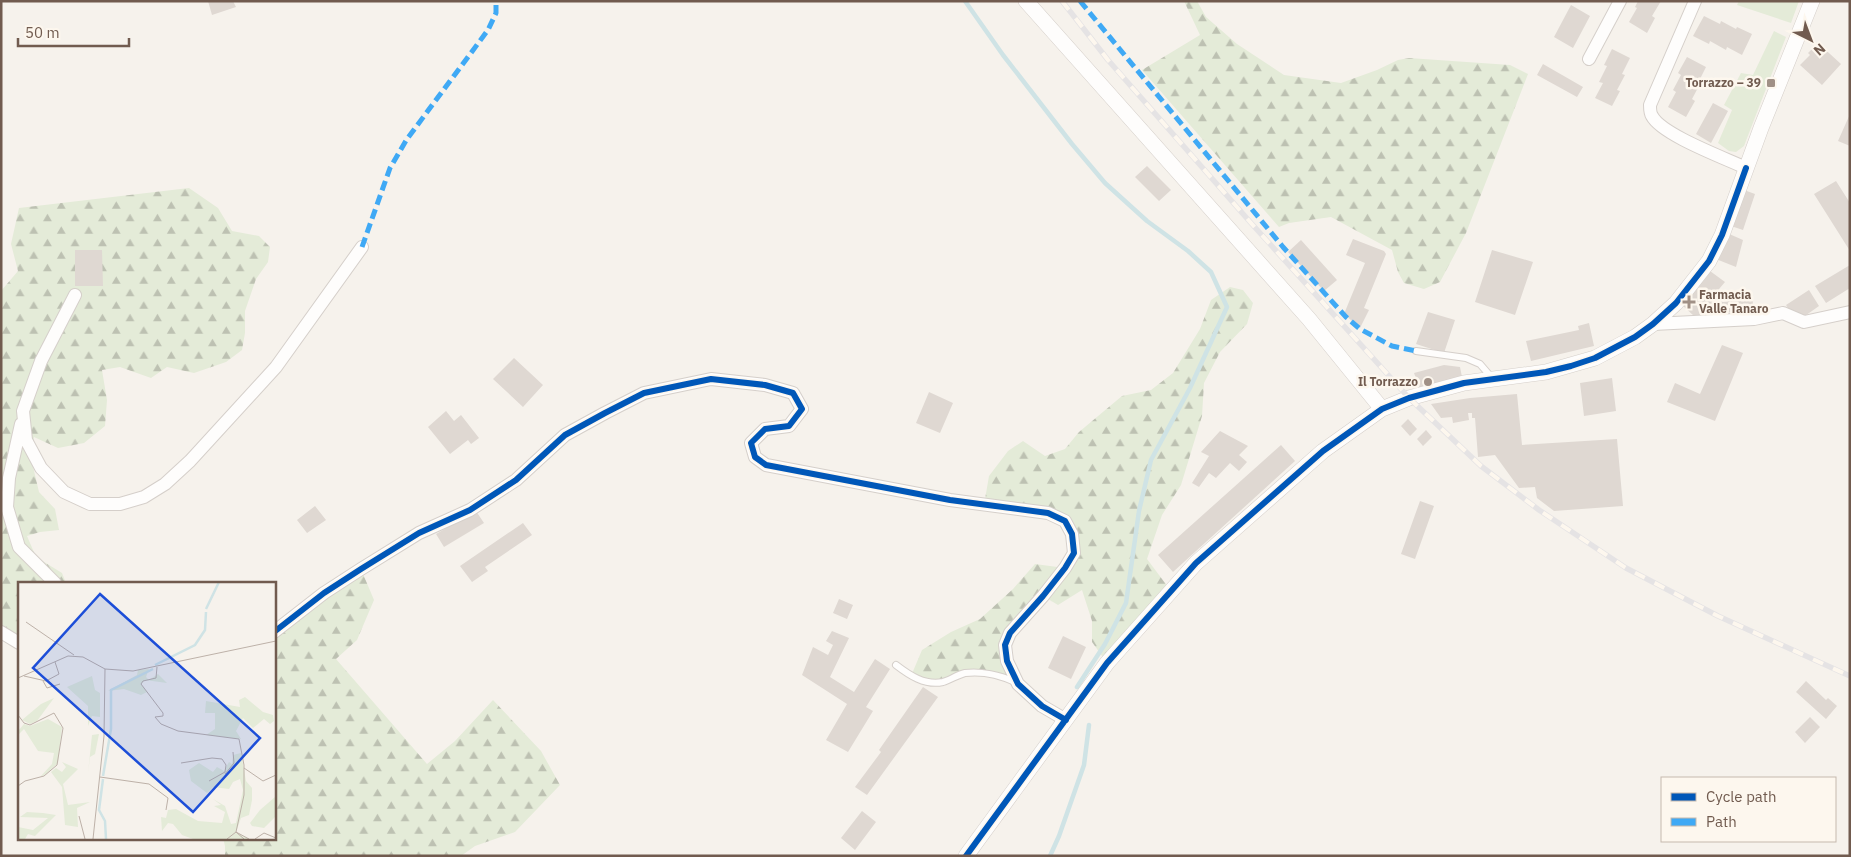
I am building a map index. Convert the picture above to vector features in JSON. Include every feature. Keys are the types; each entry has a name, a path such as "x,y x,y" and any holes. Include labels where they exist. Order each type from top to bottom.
{"street":[{"path":"1026,1 1309,319 1382,409"},
{"path":"1589,59 1620,1"},
{"path":"1695,1 1650,105 1650,112 1652,117 1666,131 1746,168"},
{"path":"966,856 1107,663 1196,563 1323,451 1382,409 1408,398 1436,390 1493,379 1546,372 1595,358 1620,346 1653,324 1676,303 1710,261 1722,235 1746,168 1812,1"},
{"path":"23,411 26,440 42,468 64,492 90,504 120,504 144,497 165,484 190,461 260,387 362,247"},
{"path":"54,582 19,548 7,507 9,478 23,411 41,361 75,295"},
{"path":"1653,324 1754,319 1783,313 1804,322 1850,312"},
{"path":"275,631 324,594 419,533 470,510 516,480 565,435 605,413 644,394 711,379 765,385 793,393 802,409 789,426 765,429 751,443 755,457 766,464 785,470 950,500 1048,513 1065,521 1072,534 1074,553 1043,596 1010,633 1005,645 1007,661 1018,684 1042,706 1066,720"},
{"path":"1,632 18,642"}],"lane":[{"path":"1416,351 1466,358 1480,364 1493,379"},
{"path":"896,665 911,676 929,682 941,682 964,673 984,673 1004,677 1018,684"}],"green space":[{"path":"1184,1 1197,1 1206,17 1237,44 1284,75 1341,83 1398,60 1409,58 1510,65 1528,74 1466,233 1440,282 1424,289 1404,283 1398,272 1392,250 1331,217 1289,223 1279,227 1142,70 1200,35"},
{"path":"1739,1 1799,1 1791,23 1737,5"},
{"path":"1774,31 1786,37 1744,146 1736,152 1729,151 1718,143 1732,110 1724,105 1741,73 1753,75"},
{"path":"189,188 218,208 232,231 259,236 270,247 268,262 256,279 245,311 245,333 242,350 226,362 194,373 167,367 151,378 120,367 102,370 107,400 105,426 84,443 58,448 34,437 31,458 39,492 55,509 59,530 40,532 27,536 36,557 62,573 66,582 18,582 18,642 1,632 1,291 18,271 11,244 19,208"},
{"path":"1230,287 1243,290 1253,303 1247,324 1220,352 1204,383 1202,416 1181,485 1162,515 1147,559 1171,591 1107,663 1092,642 1092,621 1082,590 1058,605 1043,596 1005,645 1018,684 1004,677 964,673 941,682 911,676 922,650 951,632 980,619 1013,589 1035,564 1065,568 1074,553 1065,521 984,505 989,476 1008,451 1023,441 1045,456 1065,449 1079,432 1122,396 1151,390 1173,373 1200,329 1211,300"},
{"path":"361,569 374,600 357,640 336,659 427,764 455,741 493,700 541,751 560,785 515,832 475,846 461,856 225,856 224,840 275,840 275,631"}],"building":[{"path":"208,1 233,1 236,7 212,15"},
{"path":"1638,1 1661,1 1652,16 1655,18 1647,33 1629,22 1637,8 1635,7"},
{"path":"1571,5 1590,16 1573,48 1554,37"},
{"path":"1704,16 1720,24 1721,21 1736,29 1737,27 1752,34 1742,55 1727,47 1726,50 1710,41 1709,44 1693,36"},
{"path":"1818,43 1841,64 1822,85 1800,65"},
{"path":"1612,49 1630,58 1622,74 1625,75 1617,90 1620,91 1612,106 1595,98 1603,83 1599,82 1607,66 1604,65"},
{"path":"1687,57 1706,67 1692,99 1695,101 1686,117 1668,107 1676,92 1673,90 1681,75 1678,73"},
{"path":"1543,64 1583,87 1577,97 1537,75"},
{"path":"1713,103 1728,111 1711,143 1696,134"},
{"path":"1850,114 1850,146 1838,141"},
{"path":"1147,166 1171,190 1159,201 1135,177"},
{"path":"1836,181 1850,203 1850,251 1814,194"},
{"path":"1744,190 1755,194 1743,230 1731,226"},
{"path":"1727,233 1743,240 1736,267 1716,259"},
{"path":"1353,239 1384,251 1386,254 1364,308 1369,310 1360,328 1344,314 1365,263 1346,255"},
{"path":"1301,240 1337,280 1324,291 1288,252"},
{"path":"75,250 102,250 103,286 75,286"},
{"path":"1492,250 1533,262 1515,315 1475,302"},
{"path":"1850,265 1850,288 1826,303 1815,286"},
{"path":"1710,271 1725,282 1714,295 1723,302 1752,297 1754,310 1694,316 1681,304"},
{"path":"1809,290 1819,306 1802,318 1792,314 1786,305"},
{"path":"1428,312 1455,320 1444,353 1416,344"},
{"path":"1589,323 1594,346 1531,361 1526,341 1579,330 1578,326"},
{"path":"1722,345 1743,353 1715,421 1667,402 1675,383 1700,394"},
{"path":"514,358 543,385 523,407 493,379"},
{"path":"1444,365 1460,367 1462,377 1420,389 1414,373"},
{"path":"1612,378 1616,411 1584,416 1580,383"},
{"path":"929,392 953,403 940,433 916,423"},
{"path":"1517,394 1522,445 1617,439 1623,506 1554,511 1537,498 1535,487 1519,488 1495,455 1478,457 1475,418 1472,418 1472,413 1468,413 1469,420 1453,423 1452,417 1441,418 1431,404"},
{"path":"446,411 454,421 461,415 479,438 471,444 468,440 450,454 428,427"},
{"path":"1408,419 1417,429 1410,436 1401,426"},
{"path":"1426,430 1432,437 1423,446 1417,439"},
{"path":"1220,431 1248,446 1239,455 1247,462 1239,471 1230,463 1216,478 1209,473 1199,487 1192,483 1209,456 1201,452"},
{"path":"1281,445 1295,461 1173,572 1158,555"},
{"path":"1420,501 1434,506 1415,559 1401,554"},
{"path":"315,506 326,520 307,533 297,520"},
{"path":"476,511 484,523 444,547 436,534"},
{"path":"523,523 532,535 485,567 488,571 472,582 460,566"},
{"path":"839,599 853,605 847,619 833,613"},
{"path":"832,631 849,638 830,677 854,692 875,659 890,669 866,707 873,711 848,752 826,740 847,704 802,675 813,647 828,655 833,645 826,641"},
{"path":"1063,636 1086,647 1071,679 1048,668"},
{"path":"1806,681 1826,700 1828,698 1837,706 1826,719 1796,692"},
{"path":"923,687 938,697 867,795 855,787 881,752 879,750"},
{"path":"1810,717 1820,727 1805,743 1795,732"},
{"path":"862,811 876,822 855,850 841,838"}],"waterway":[{"path":"965,1 1003,55 1072,144 1105,183 1147,221 1188,251 1211,272 1227,307 1190,388 1151,460 1139,511 1126,603 1105,644 1077,687"},
{"path":"1050,856 1084,765 1089,725"}],"railway":[{"path":"1062,1 1108,60 1251,223 1409,398 1481,466 1539,510 1626,568 1718,616 1850,676"}],"marked path":[{"path":"362,247 390,168 407,139 488,30 496,13 496,1"},
{"path":"1080,1 1283,247 1346,317 1360,329 1392,346 1416,351"}],"cycle path":[{"path":"966,856 1107,663 1196,563 1323,451 1382,409 1409,398 1464,383 1546,372 1571,366 1595,358 1635,337 1676,303 1709,261 1722,235 1746,168"},
{"path":"275,631 324,593 361,569 419,533 470,510 516,480 565,435 644,393 711,379 765,385 793,393 802,409 789,426 765,429 751,443 755,457 766,465 950,500 1048,513 1065,521 1072,534 1074,553 1043,596 1010,633 1005,645 1007,661 1018,684 1042,706 1066,720"}],"place":[{"name":"Torrazzo – 39","path":"1771,83"},
{"name":"Farmacia Valle Tanaro","path":"1689,302"},
{"name":"Il Torrazzo","path":"1428,382"}]}
